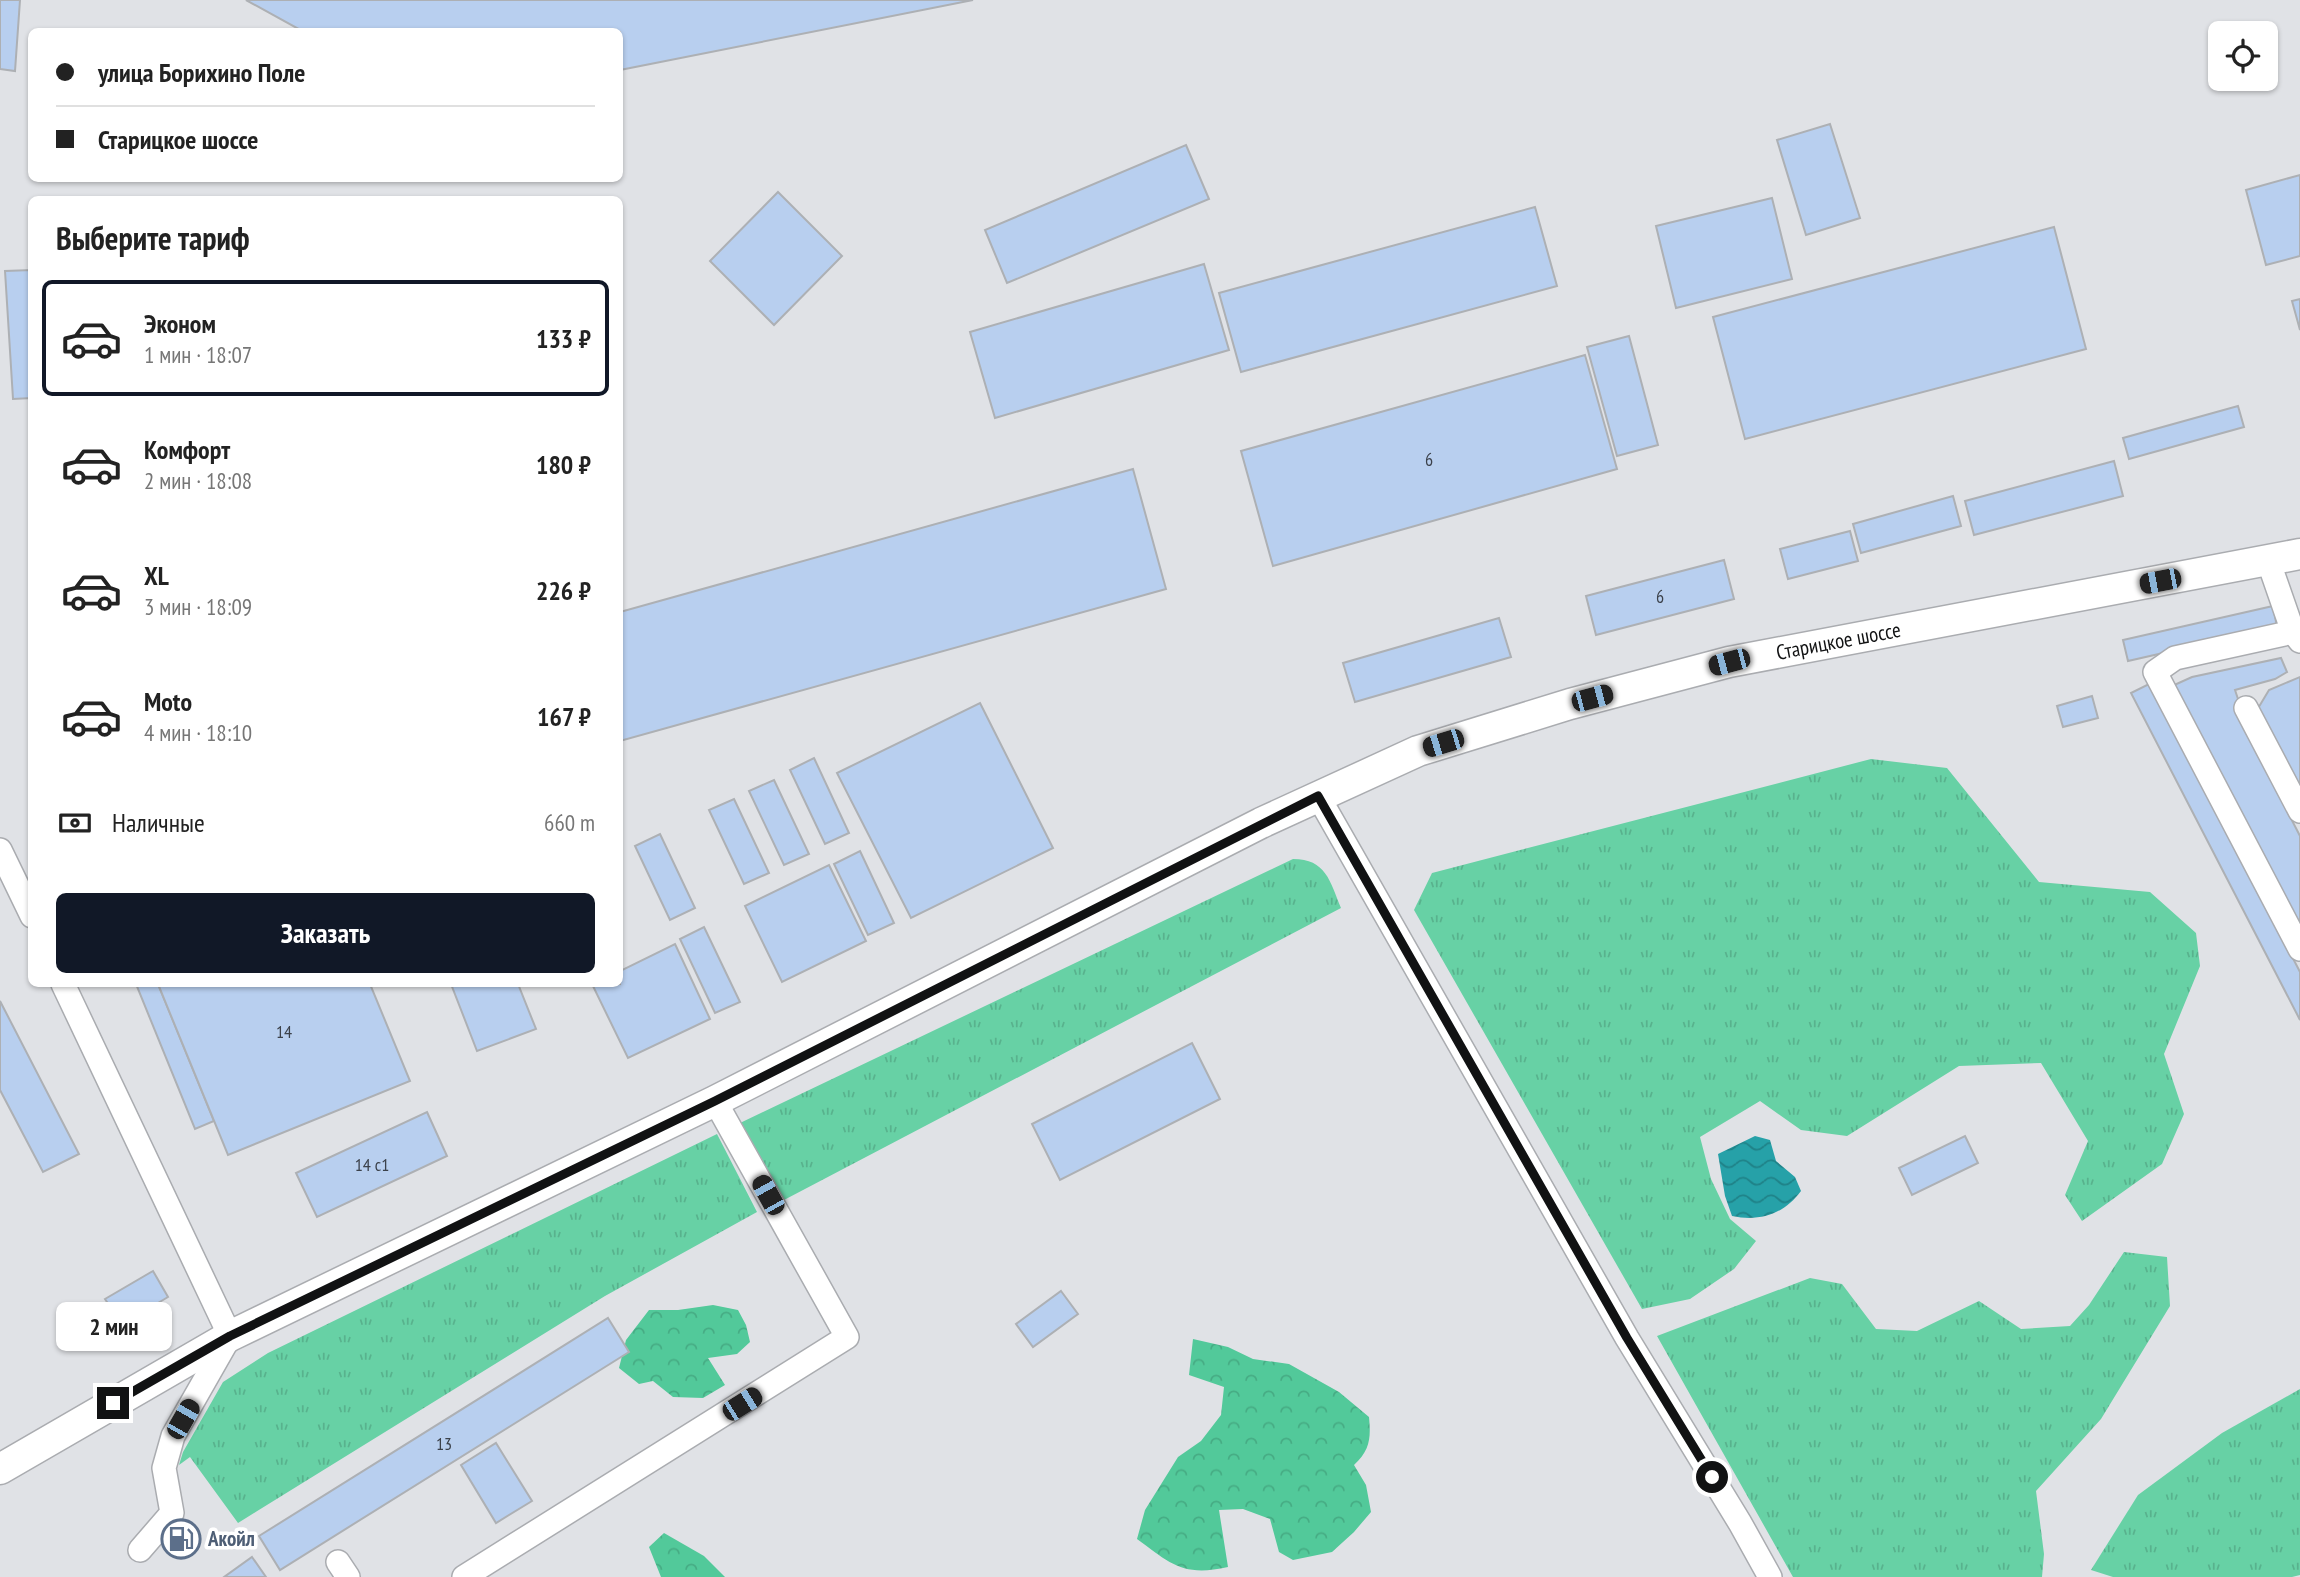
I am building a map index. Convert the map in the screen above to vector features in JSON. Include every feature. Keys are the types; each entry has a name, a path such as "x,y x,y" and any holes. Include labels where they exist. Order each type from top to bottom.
{"main road":[{"name":"Старицкое шоссе","path":"0,1469 230,1336 715,1101 1318,796 1418,751 1570,704 1729,662 2300,554"}],"street":[{"path":"2268,560 2296,636 2175,658 2155,672 2300,949"},
{"path":"2246,709 2300,811"},
{"path":"1318,796 1627,1338 1770,1577"},
{"path":"0,850 28,908"},
{"path":"64,987 230,1336 173,1436 164,1468 172,1513 140,1550"},
{"path":"464,1577 847,1337 715,1101"}],"green space":[{"path":"1871,759 1947,768 2039,882 2150,892 2196,933 2200,966 2164,1054 2184,1114 2162,1164 2082,1221 2065,1195 2088,1141 2041,1063 1959,1066 1847,1136 1801,1130 1760,1101 1700,1137 1711,1179 1730,1219 1756,1241 1734,1269 1690,1299 1642,1309 1414,910 1432,873"},
{"path":"1293,859 1304,860 1320,867 1330,881 1341,908 784,1200 740,1123"},
{"path":"717,1134 757,1212 605,1296 238,1523 190,1457 179,1465 183,1452 223,1382 268,1353"},
{"path":"2124,1252 2167,1257 2170,1306 2101,1419 2036,1491 2044,1554 2042,1577 1793,1577 1657,1336 1810,1278 1842,1284 1876,1329 1917,1331 1979,1301 2021,1329 2070,1326 2089,1305"},
{"path":"713,1305 738,1310 746,1325 750,1342 737,1354 708,1358 725,1385 703,1398 673,1397 653,1381 639,1384 619,1368 626,1340 649,1310 678,1310"},
{"path":"1193,1339 1228,1347 1253,1359 1289,1364 1339,1392 1369,1417 1368,1443 1354,1465 1366,1485 1371,1512 1332,1552 1293,1560 1279,1552 1270,1519 1243,1509 1219,1510 1228,1567 1200,1570 1178,1566 1137,1539 1145,1510 1178,1457 1201,1441 1221,1415 1224,1387 1189,1375"},
{"path":"2300,1389 2300,1575 2113,1577 2091,1570 2138,1495 2222,1433"},
{"path":"664,1533 704,1556 725,1577 661,1577 649,1547"}],"water":[{"path":"1755,1136 1770,1140 1776,1161 1795,1177 1801,1191 1787,1205 1771,1214 1752,1218 1732,1216 1725,1196 1718,1154"}],"building":[{"path":"0,0 20,0 15,71 0,69"},
{"path":"246,0 973,0 623,69 623,28 297,28"},
{"path":"1830,124 1860,218 1806,235 1777,140"},
{"path":"1186,145 1209,199 1007,283 985,230"},
{"path":"2300,175 2300,256 2266,265 2246,190"},
{"path":"778,192 842,256 774,325 710,261"},
{"path":"1772,198 1792,279 1676,308 1656,226"},
{"path":"1535,207 1557,286 1241,372 1219,293"},
{"path":"2054,227 2086,349 1745,439 1713,317"},
{"path":"1204,264 1229,350 995,418 970,332"},
{"path":"28,270 28,398 13,399 5,271"},
{"path":"2300,299 2300,330 2292,301"},
{"path":"1629,336 1658,445 1617,456 1587,347"},
{"path":"1585,355 1617,469 1273,566 1241,451"},
{"path":"2238,406 2244,427 2129,459 2123,438"},
{"path":"2114,461 2123,496 1974,535 1965,501"},
{"path":"1133,469 1166,589 623,740 623,611"},
{"path":"1953,496 1961,526 1861,553 1853,524"},
{"path":"1850,531 1858,561 1788,579 1780,549"},
{"path":"1724,560 1734,599 1596,635 1586,596"},
{"path":"2273,606 2277,627 2128,661 2123,640"},
{"path":"1499,618 1511,657 1355,702 1343,663"},
{"path":"2281,658 2287,672 2275,679 2235,690 2241,708 2235,710 2300,836 2300,926 2172,686 2192,677"},
{"path":"2300,677 2300,792 2257,710 2269,690"},
{"path":"2151,683 2300,972 2300,1020 2131,693"},
{"path":"2092,696 2098,718 2063,727 2057,706"},
{"path":"980,703 1053,848 911,918 837,773"},
{"path":"814,758 849,833 825,844 790,770"},
{"path":"774,780 809,854 784,865 749,791"},
{"path":"734,799 769,873 744,884 709,810"},
{"path":"660,834 695,908 670,920 635,846"},
{"path":"860,851 894,923 868,935 834,864"},
{"path":"829,865 866,941 782,982 745,906"},
{"path":"704,927 740,1002 715,1013 680,939"},
{"path":"675,944 710,1019 628,1058 593,987 623,987 623,970"},
{"path":"137,987 159,987 214,1121 195,1129"},
{"path":"159,987 371,987 410,1081 228,1155"},
{"path":"452,987 519,987 536,1029 477,1051"},
{"path":"0,1001 79,1154 43,1172 0,1090"},
{"path":"1192,1043 1220,1099 1060,1180 1032,1124"},
{"path":"427,1112 447,1156 317,1217 296,1173"},
{"path":"1965,1136 1978,1163 1912,1195 1899,1168"},
{"path":"153,1271 168,1297 96,1340 84,1320 109,1305 105,1299"},
{"path":"1061,1291 1078,1314 1033,1347 1016,1324"},
{"path":"608,1318 629,1352 280,1570 259,1536"},
{"path":"496,1443 532,1501 496,1523 461,1465"},
{"path":"252,1557 266,1577 224,1577"}],"place":[{"name":"Акойл","path":"181,1539"}],"route":[{"path":"113,1403 230,1336 715,1101 1318,796 1627,1338 1712,1477"}]}
